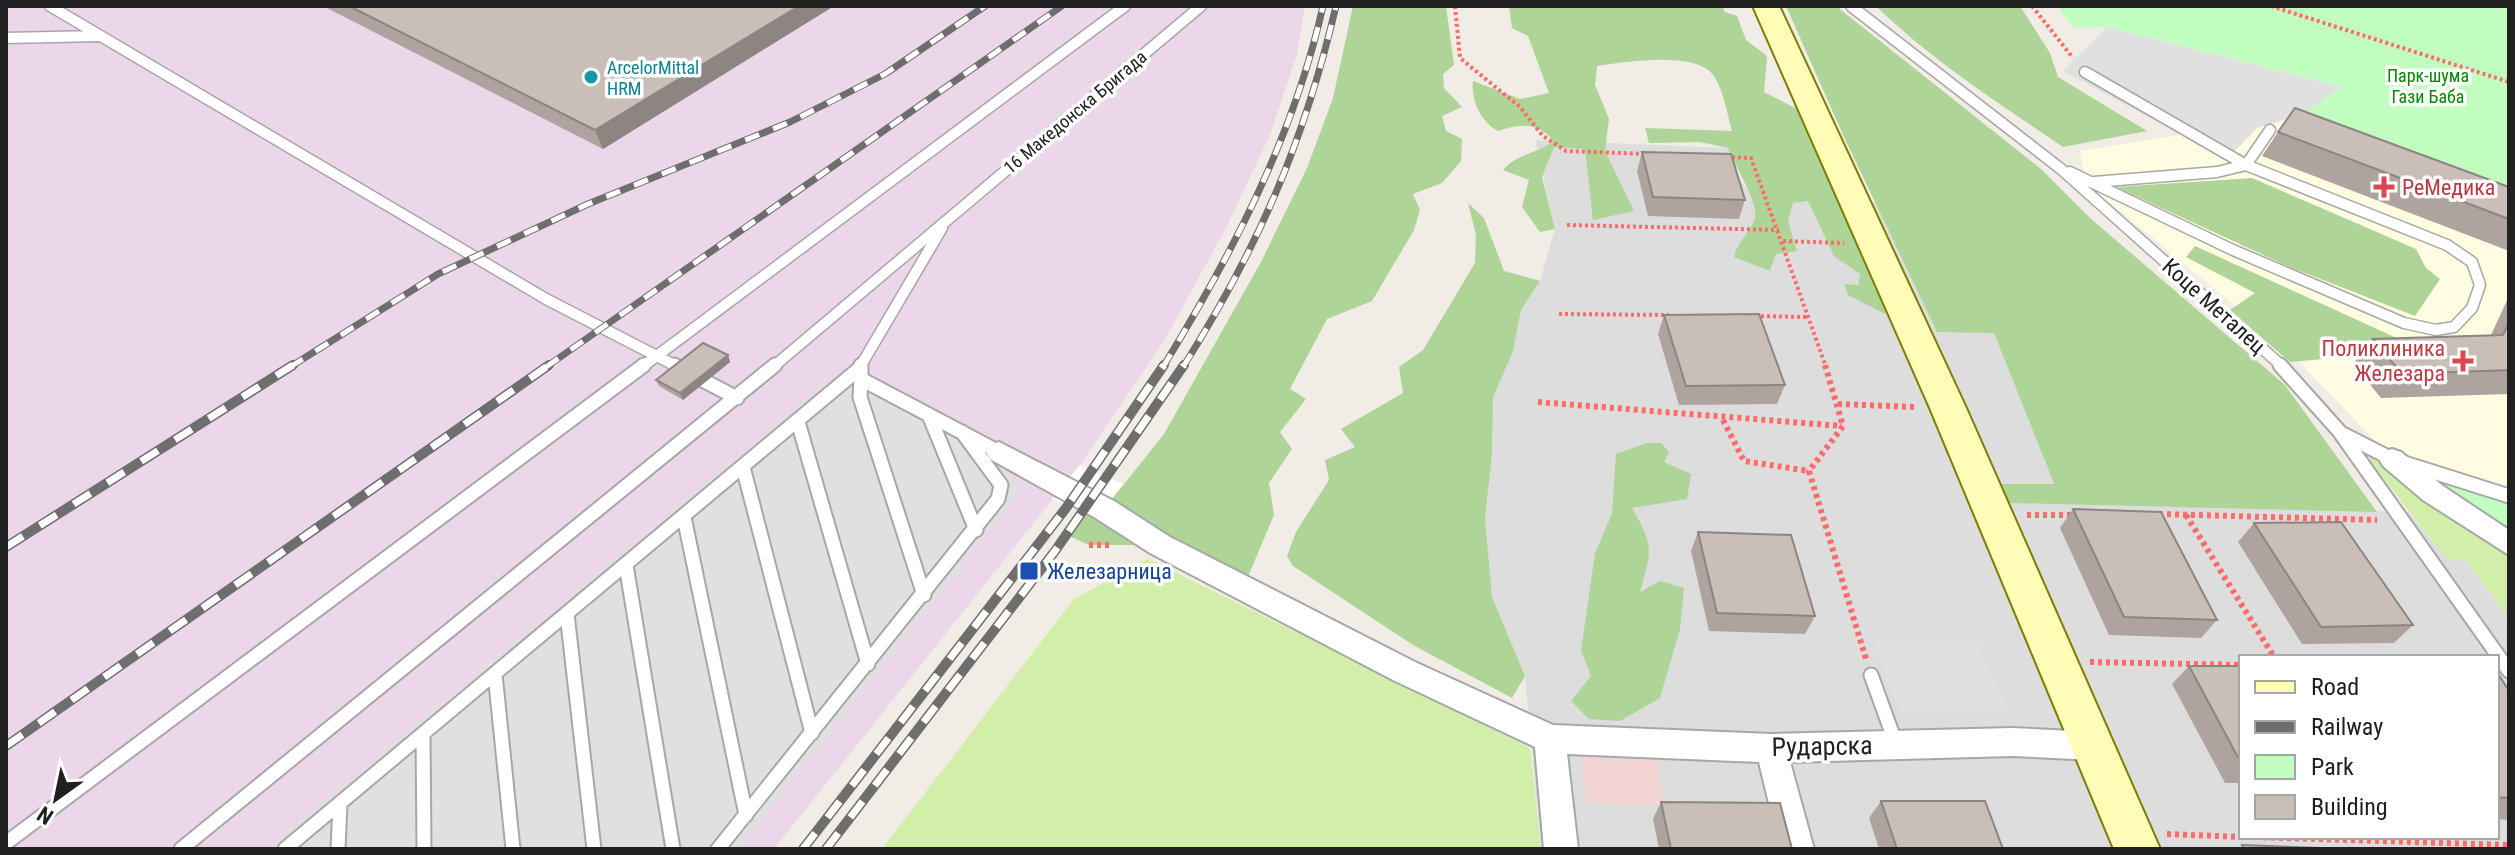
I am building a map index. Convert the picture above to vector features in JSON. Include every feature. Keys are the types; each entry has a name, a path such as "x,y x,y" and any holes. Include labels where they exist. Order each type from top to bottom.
{"street":[{"path":"1766,6 1948,408 2134,841"},
{"path":"999,452 1104,509 1160,545 1404,671 1551,739 1552,783 1561,849"},
{"path":"2392,459 2433,493 2509,544"},
{"name":"Рударска","path":"1551,739 1771,748 2013,742 2094,746"},
{"path":"1771,748 1797,849"}],"lane":[{"path":"50,6 546,299 737,398"},
{"path":"6,843 1125,6"},
{"name":"16 Македонска Бригада","path":"181,849 737,398 1201,6"},
{"name":"Коце Металец","path":"1851,6 2061,169 2290,374 2339,431 2498,655"},
{"path":"6,38 102,36"},
{"path":"2061,169 2233,250 2404,323 2436,330 2454,327 2472,308 2480,285 2472,262 2447,245 2246,165 2085,72"},
{"path":"2094,182 2217,172 2246,165 2270,130"},
{"path":"285,849 743,467 861,373 948,218"},
{"path":"861,373 928,415 999,452"},
{"path":"861,373 860,397 924,595"},
{"path":"928,415 976,530"},
{"path":"798,422 868,664"},
{"path":"2339,431 2392,459 2509,496"},
{"path":"718,849 998,499 1001,485 962,432"},
{"path":"743,467 812,733"},
{"path":"684,517 746,815"},
{"path":"626,565 673,849"},
{"path":"567,614 594,849"},
{"path":"495,674 513,849"},
{"path":"1871,675 1896,744"},
{"path":"423,735 424,849"},
{"path":"338,849 340,804"}],"path":[{"path":"1455,6 1460,58 1520,107 1543,136 1566,151 1659,155"},
{"path":"2032,6 2085,72"},
{"path":"2271,6 2509,82"},
{"path":"1720,157 1751,158 1783,241 1806,317 1838,404 1843,426 1809,471"},
{"path":"1567,225 1779,230"},
{"path":"1783,241 1873,243"},
{"path":"1559,314 1683,316"},
{"path":"1745,316 1806,317"},
{"path":"1538,402 1722,419 1843,426"},
{"path":"1838,404 1948,408"},
{"path":"1722,419 1744,461 1809,471"},
{"path":"1809,471 1871,675"},
{"path":"2154,514 2402,520"},
{"path":"2185,514 2273,655"},
{"path":"1995,515 2074,515"},
{"path":"2057,662 2239,665"},
{"path":"2134,841 2239,837"},
{"path":"2318,839 2509,845"}],"shaded area":[{"path":"6,6 1305,6 1297,54 1270,135 1227,226 1164,341 1080,465 774,849 6,849"},
{"path":"2107,27 2341,87 2304,114 2257,128 2227,159 2063,71"},
{"path":"2292,117 2509,199 2509,499 2392,459 2287,349 2086,183 2080,151"},
{"path":"1535,140 1728,148 1741,181 1756,201 1875,202 1937,331 1994,333 2054,485 2008,503 2409,512 2446,558 2466,560 2509,620 2509,849 1541,849 1525,676 1492,597 1485,518 1492,455 1493,398 1513,351 1521,310 1540,281 1555,229"},
{"path":"843,369 999,452 1020,491 737,849 267,849"},
{"path":"1976,640 2007,710 1900,712 1874,641"},
{"path":"1581,757 1657,760 1664,806 1586,803"}],"green space":[{"path":"1353,6 1446,6 1454,65 1443,74 1444,88 1462,107 1442,116 1446,131 1462,139 1461,161 1442,183 1413,194 1420,210 1414,230 1372,301 1327,319 1290,389 1306,399 1280,432 1292,449 1269,483 1274,515 1244,586 1160,545 1089,545 1067,535 1083,512 1097,518 1164,434 1261,262 1307,168 1333,98"},
{"path":"1509,6 1722,6 1725,12 1737,16 1746,40 1767,56 1764,92 1801,111 1889,299 1885,314 1848,295 1844,284 1859,285 1860,274 1834,256 1808,201 1793,203 1788,221 1797,251 1776,254 1770,271 1734,257 1753,224 1755,212 1728,148 1700,142 1649,143 1645,128 1732,131 1714,76 1692,63 1659,60 1597,66 1595,85 1609,119 1605,151 1634,211 1593,220 1585,149 1554,147 1542,177 1555,229 1540,232 1522,207 1529,180 1503,170 1553,141 1535,127 1498,131 1482,116 1474,95 1473,81 1520,99 1549,93 1528,36 1512,28"},
{"path":"1786,6 1836,6 2041,169 2090,218 2285,385 2377,512 2008,503 1999,484 2054,484 1994,333 1937,332 1844,137"},
{"path":"1876,6 2020,6 2050,53 2058,77 2147,131 2063,147 1943,63"},
{"name":"Парк-шума Гази Баба","path":"2056,6 2509,6 2509,199 2292,117 2339,86 2107,27 2074,28"},
{"path":"2252,178 2416,249 2426,268 2440,279 2415,316 2285,265 2116,187"},
{"path":"1468,203 1484,218 1504,271 1540,281 1521,310 1513,351 1493,398 1492,455 1485,518 1492,597 1525,676 1512,698 1413,645 1293,566 1287,556 1296,532 1329,480 1325,460 1355,447 1341,429 1403,393 1399,367 1423,350 1475,263 1476,235"},
{"path":"2195,246 2423,350 2290,362 2230,310 2255,293 2186,257"},
{"path":"1647,443 1661,443 1669,452 1664,462 1691,474 1687,499 1632,508 1649,548 1640,592 1660,581 1684,588 1680,629 1660,698 1620,721 1589,719 1571,701 1591,676 1581,651 1595,553 1612,514 1616,454"},
{"path":"2370,453 2509,544 2509,620 2466,560 2446,558 2370,461"},
{"path":"2427,473 2509,501 2509,544"},
{"path":"1148,559 1530,748 1541,849 882,849 1074,599"}],"pier":[{"path":"1080,465 1123,484 1096,518 1052,499"}],"building":[{"name":"ArcelorMittal HRM","path":"349,6 799,6 595,130"},
{"path":"2295,108 2509,187 2509,219 2278,132"},
{"path":"1642,152 1731,154 1745,200 1653,197"},
{"path":"1759,314 1785,385 1686,386 1664,315"},
{"path":"2509,322 2509,370 2402,374 2373,339 2503,335"},
{"path":"703,343 728,355 680,393 656,380"},
{"path":"2073,509 2161,512 2217,620 2124,617"},
{"path":"2341,522 2413,625 2321,627 2254,523"},
{"path":"1698,532 1791,535 1815,616 1717,613"},
{"path":"2189,666 2239,666 2239,759"},
{"path":"2499,675 2509,691 2509,798 2499,797"},
{"path":"1881,801 1985,801 2003,849 1897,849"},
{"path":"1661,802 1780,803 1792,849 1671,849"},
{"path":"2242,845 2350,849 2244,849"}],"railway":[{"path":"290,367 438,274 588,204 790,122 885,74 985,6"},
{"path":"546,367 1062,6"},
{"path":"1163,367 1213,281 1278,148 1311,54 1323,6"},
{"path":"1183,367 1234,280 1276,193 1309,103 1336,6"},
{"path":"6,547 293,365"},
{"path":"6,746 549,365"},
{"path":"803,849 1066,508 1164,365"},
{"path":"826,849 1055,551 1184,365"}],"place":[{"name":"ArcelorMittal HRM","path":"591,77"},
{"name":"РеМедика","path":"2384,187"},
{"name":"Поликлиника Железара","path":"2463,361"},
{"name":"Железарница","path":"1029,571"}]}
